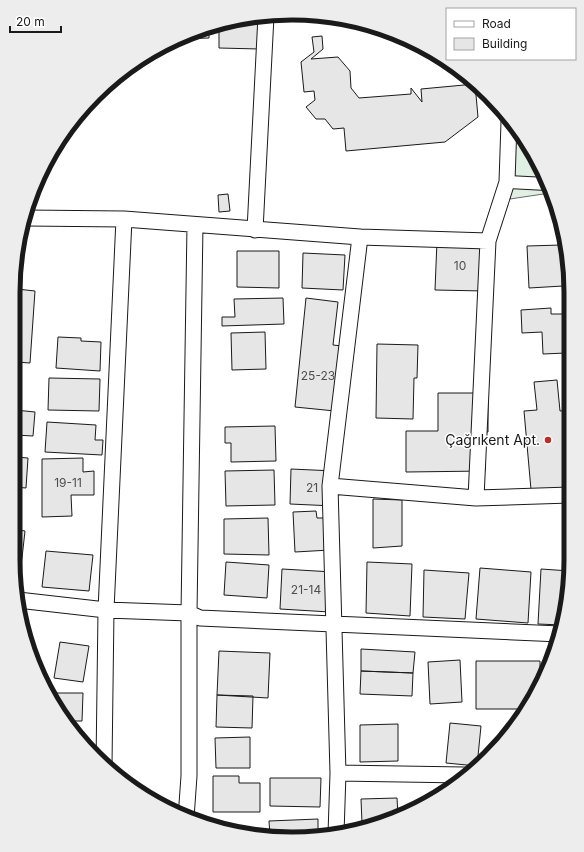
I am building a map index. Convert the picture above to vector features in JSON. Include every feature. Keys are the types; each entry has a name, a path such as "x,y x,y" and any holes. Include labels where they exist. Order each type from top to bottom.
{"street":[{"path":"255,230 266,21"},
{"path":"476,498 488,241 507,182 509,127"},
{"path":"507,182 541,184"},
{"path":"30,218 124,219 360,237 488,241"},
{"path":"104,756 106,610 124,219"},
{"path":"187,810 189,776 189,613 195,225"},
{"path":"336,829 338,773 330,486 360,237"},
{"path":"330,486 476,498 564,495"},
{"path":"23,601 106,610 189,613 200,618 554,634"},
{"path":"338,773 459,775"}],"green space":[{"path":"510,129 528,156 545,194 510,199"}],"building":[{"path":"260,22 259,49 219,48 219,30"},
{"path":"209,33 209,38 194,38"},
{"path":"322,36 323,49 311,59 338,57 350,71 351,88 359,98 411,94 411,88 422,102 421,89 468,85 476,92 478,117 445,142 346,151 344,128 333,129 325,119 316,119 306,107 315,100 314,91 304,92 301,62 314,52 312,37"},
{"path":"228,194 230,211 219,212 218,195"},
{"path":"437,241 484,243 484,291 435,290"},
{"path":"560,245 563,286 529,288 527,246"},
{"path":"237,251 279,251 279,288 237,287"},
{"path":"303,253 345,255 343,290 302,288"},
{"path":"20,289 35,291 30,363 20,362"},
{"path":"283,298 284,324 222,326 222,317 235,317 234,299"},
{"path":"306,298 338,302 333,345 342,346 335,411 295,407"},
{"path":"551,308 551,314 564,314 564,353 543,354 542,332 522,333 521,310"},
{"path":"265,332 266,369 232,370 231,333"},
{"path":"58,337 81,338 81,341 101,342 100,371 56,368"},
{"path":"377,344 418,345 417,378 414,378 413,419 376,418"},
{"path":"49,378 100,379 99,411 48,410"},
{"name":"Çağrıkent Apt.","path":"557,380 560,411 564,411 564,498 532,501 524,411 537,410 534,382"},
{"path":"438,393 488,393 488,432 484,432 485,471 406,472 406,431 438,431"},
{"path":"20,410 35,412 33,436 20,435"},
{"path":"47,422 96,425 95,440 103,440 102,455 45,452"},
{"path":"275,426 276,461 231,462 231,443 225,443 225,427"},
{"path":"20,457 28,458 26,488 20,488"},
{"path":"83,458 83,472 94,471 94,495 71,495 72,516 42,517 42,459"},
{"path":"291,469 335,471 334,506 290,504"},
{"path":"274,470 275,505 226,506 225,471"},
{"path":"373,499 402,500 402,546 373,548"},
{"path":"316,511 317,518 328,518 330,550 295,552 293,512"},
{"path":"268,518 269,555 224,554 224,519"},
{"path":"20,530 25,531 21,571"},
{"path":"46,551 93,555 89,591 42,587"},
{"path":"226,562 269,565 267,598 224,595"},
{"path":"367,562 412,564 410,616 366,613"},
{"path":"480,568 531,572 528,623 476,619"},
{"path":"282,569 333,572 330,612 280,609"},
{"path":"541,569 563,571 562,596 556,625 538,624"},
{"path":"424,570 469,573 465,619 423,617"},
{"path":"60,642 89,646 83,682 54,678"},
{"path":"361,649 415,652 413,673 361,671"},
{"path":"219,651 270,653 268,698 217,695"},
{"path":"460,660 462,702 430,704 428,662"},
{"path":"476,661 540,661 540,671 528,696 519,709 476,709"},
{"path":"361,671 413,673 412,696 360,694"},
{"path":"54,693 83,693 82,721 73,721"},
{"path":"217,695 253,696 252,728 216,727"},
{"path":"450,723 481,726 478,758 471,765 446,763"},
{"path":"398,724 398,761 360,762 360,725"},
{"path":"250,737 250,768 216,768 215,738"},
{"path":"213,776 239,776 239,783 260,783 260,812 213,812"},
{"path":"270,778 321,778 320,807 270,806"},
{"path":"397,798 398,810 362,823 361,799"},
{"path":"318,819 318,831 292,832 270,831 269,821"}],"place":[{"name":"Çağrıkent Apt.","path":"548,440"}]}
